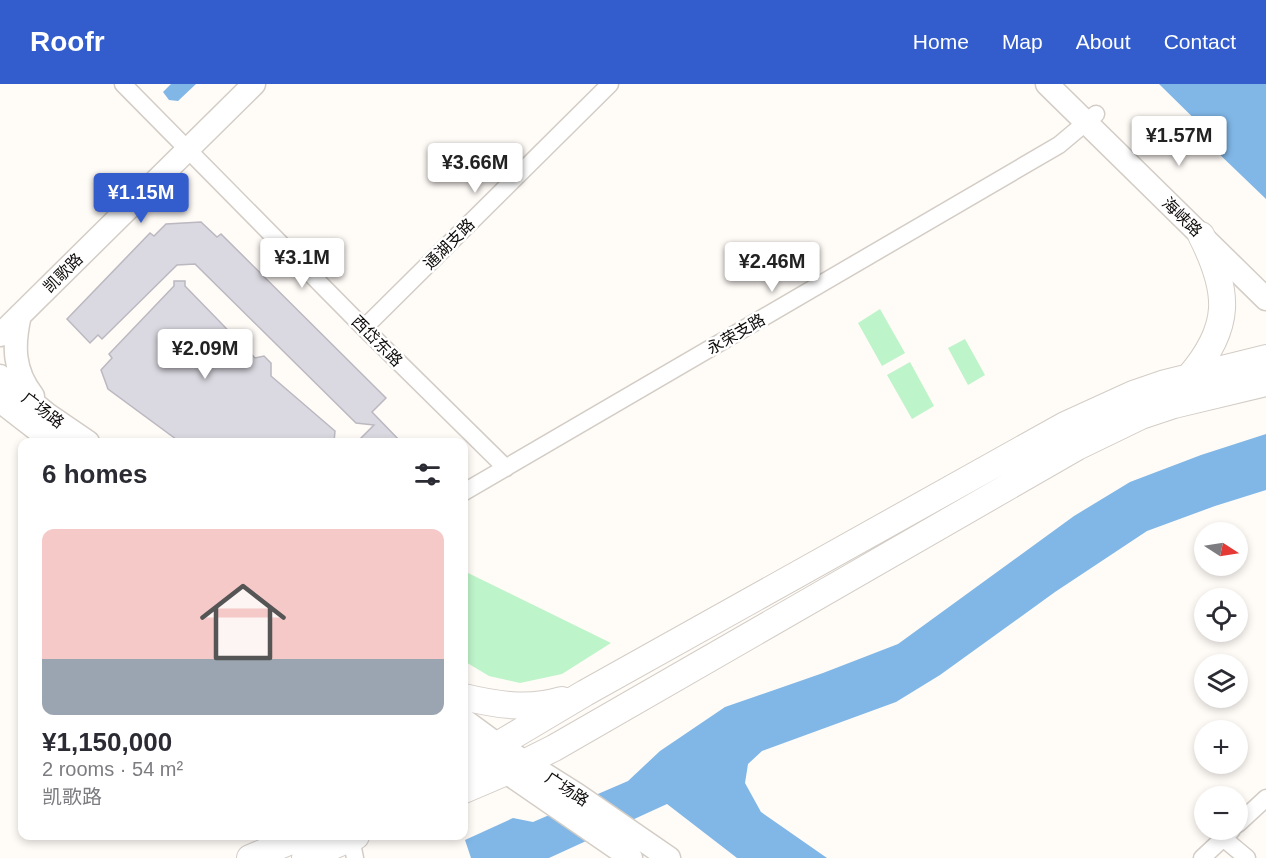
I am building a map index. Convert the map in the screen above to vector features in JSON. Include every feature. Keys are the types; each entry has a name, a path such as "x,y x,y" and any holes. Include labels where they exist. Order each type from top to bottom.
{"highway":[{"path":"1188,378 1213,343 1223,303 1223,292 1213,258 1201,235"},
{"path":"477,752 1065,425 1132,394 1266,358"},
{"path":"468,788 516,768 1077,447 1174,405 1266,383"},
{"path":"468,698 498,705 521,707 547,704 585,693"},
{"path":"250,858 293,840"},
{"path":"305,858 354,844"}],"main road":[{"name":"凯歌路","path":"184,144 234,84"},
{"name":"凯歌路","path":"0,335 6,314 184,144 254,84"},
{"name":"海峡路","path":"1047,84 1091,119 1266,278"},
{"name":"海峡路","path":"1066,84 1091,119 1201,235 1266,299"},
{"path":"6,314 15,336 16,365 26,387 47,414"},
{"name":"广场路","path":"0,376 47,414 82,438"},
{"name":"广场路","path":"4,407 47,438"},
{"name":"广场路","path":"468,730 477,752 576,794 628,847"},
{"name":"广场路","path":"516,768 553,805 628,847 669,858"}],"street":[{"name":"西岱东路","path":"123,84 506,468"},
{"name":"通湖支路","path":"364,328 610,84"},
{"name":"永荣支路","path":"468,490 1059,145 1091,119"},
{"path":"1248,815 1266,798"},
{"path":"1202,858 1221,840"},
{"path":"1232,840 1247,858"}],"green space":[{"path":"880,309 905,353 882,366 858,323"},
{"path":"965,339 985,375 968,385 948,348"},
{"path":"910,362 934,406 912,419 887,375"},
{"path":"468,573 611,643 562,674 520,683 489,676 468,663"}],"water":[{"path":"171,84 196,84 178,101 169,100 163,92"},
{"path":"1159,84 1266,84 1266,199 1215,150 1219,143"},
{"path":"1266,434 1266,490 1147,531 1055,592 940,675 896,702 762,751 748,764 745,783 761,812 827,858 737,858 667,804 549,858 471,858 465,840 513,818 533,822 628,781 660,751 725,707 898,644 1074,516 1130,482 1201,455"}],"building":[{"path":"201,222 217,237 221,234 386,398 372,412 397,438 361,438 374,425 356,423 195,264 177,265 102,339 98,335 90,343 67,319 150,233 154,236 166,224"},
{"path":"174,281 185,281 185,286 255,358 264,356 271,363 271,376 335,431 334,438 175,438 108,389 101,370 112,358 109,354 174,286"}]}
